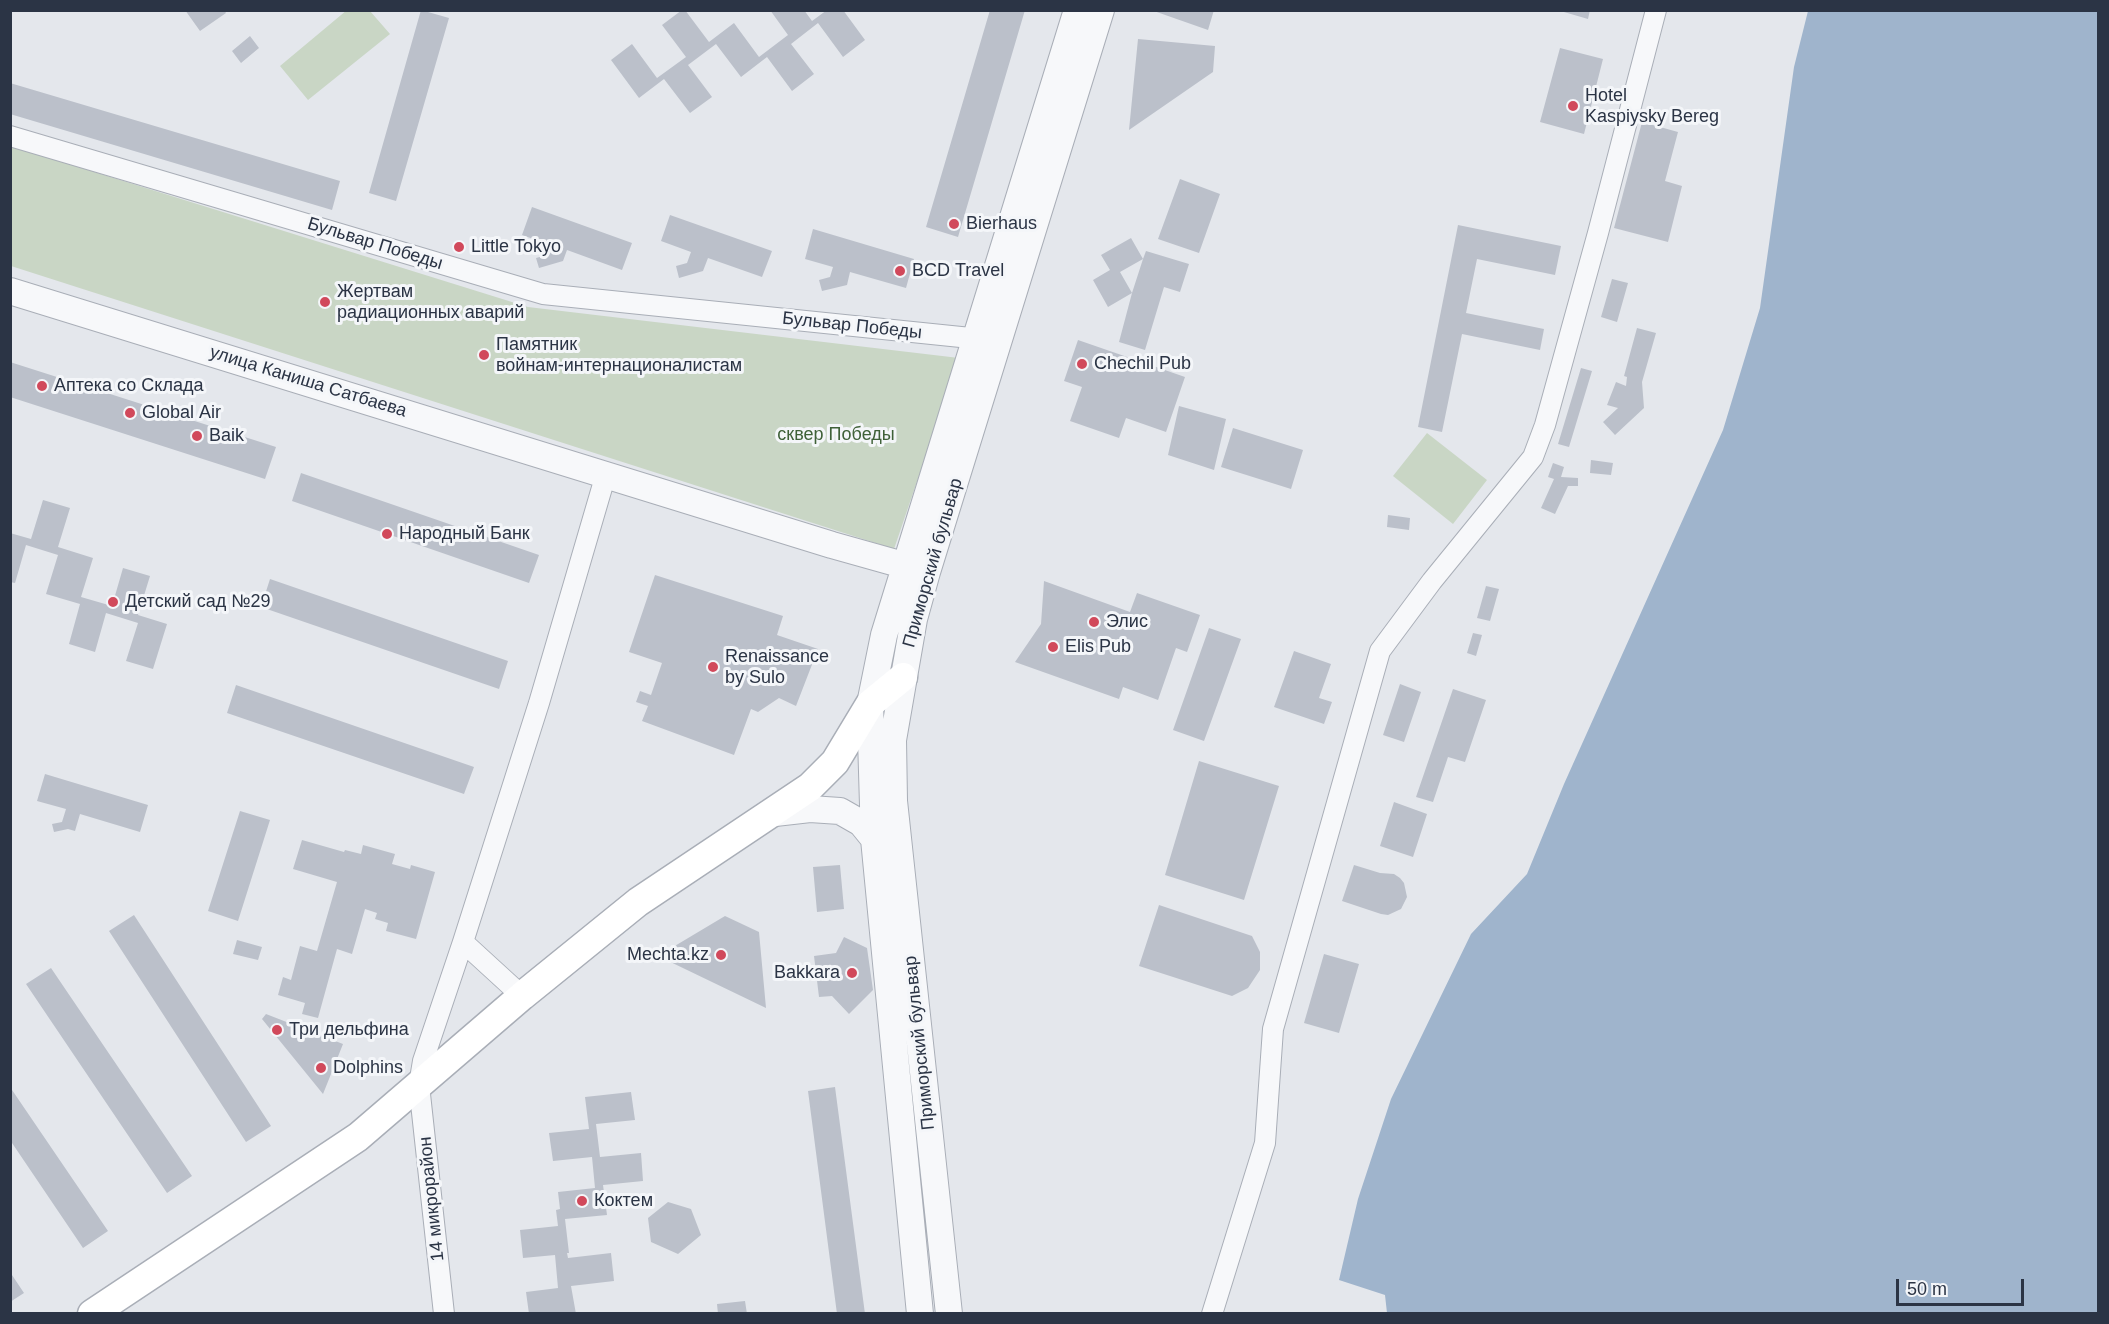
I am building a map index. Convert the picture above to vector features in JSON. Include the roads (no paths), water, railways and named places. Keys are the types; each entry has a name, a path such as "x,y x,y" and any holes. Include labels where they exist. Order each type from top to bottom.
{"main road":[{"path":"92,1314 358,1137 522,996 638,902 810,788 835,762 870,705 903,677"}],"street":[{"name":"Приморский бульвар","path":"920,1314 874,838 870,705 884,635 917,569 987,339 1077,10"},
{"name":"Приморский бульвар","path":"987,339 1101,10"},
{"path":"1212,1314 1265,1143 1273,1029 1380,651 1432,581 1533,457 1545,425 1656,10"},
{"name":"Бульвар Победы","path":"10,136 543,294 987,339"},
{"name":"улица Каниша Сатбаева","path":"10,291 832,545 917,569"},
{"name":"14 микрорайон","path":"444,1314 419,1085 423,1061 539,703 606,474"},
{"name":"Приморский бульвар","path":"917,569 914,619 893,740 894,801 949,1314"},
{"path":"775,813 810,809 840,811 861,823 874,838"},
{"path":"463,942 522,996"}],"water":[{"path":"1808,11 2098,11 2098,1313 1387,1313 1385,1295 1339,1280 1358,1199 1391,1099 1471,934 1527,874 1564,784 1723,430 1760,308 1794,67"}],"place":[{"name":"Hotel Kaspiysky Bereg","path":"1573,106"},
{"name":"Bierhaus","path":"954,224"},
{"name":"Little Tokyo","path":"459,247"},
{"name":"BCD Travel","path":"900,271"},
{"name":"Жертвам радиационных аварий","path":"325,302"},
{"name":"Памятник войнам-интернационалистам","path":"484,355"},
{"name":"Chechil Pub","path":"1082,364"},
{"name":"Аптека со Склада","path":"42,386"},
{"name":"Global Air","path":"130,413"},
{"name":"Baik","path":"197,436"},
{"name":"Народный Банк","path":"387,534"},
{"name":"Детский сад №29","path":"113,602"},
{"name":"Элис","path":"1094,622"},
{"name":"Elis Pub","path":"1053,647"},
{"name":"Renaissance by Sulo","path":"713,667"},
{"name":"Mechta.kz","path":"721,955"},
{"name":"Bakkara","path":"852,973"},
{"name":"Три дельфина","path":"277,1030"},
{"name":"Dolphins","path":"321,1068"},
{"name":"Коктем","path":"582,1201"}],"park label":[{"name":"сквер Победы","path":"836,435"}]}
